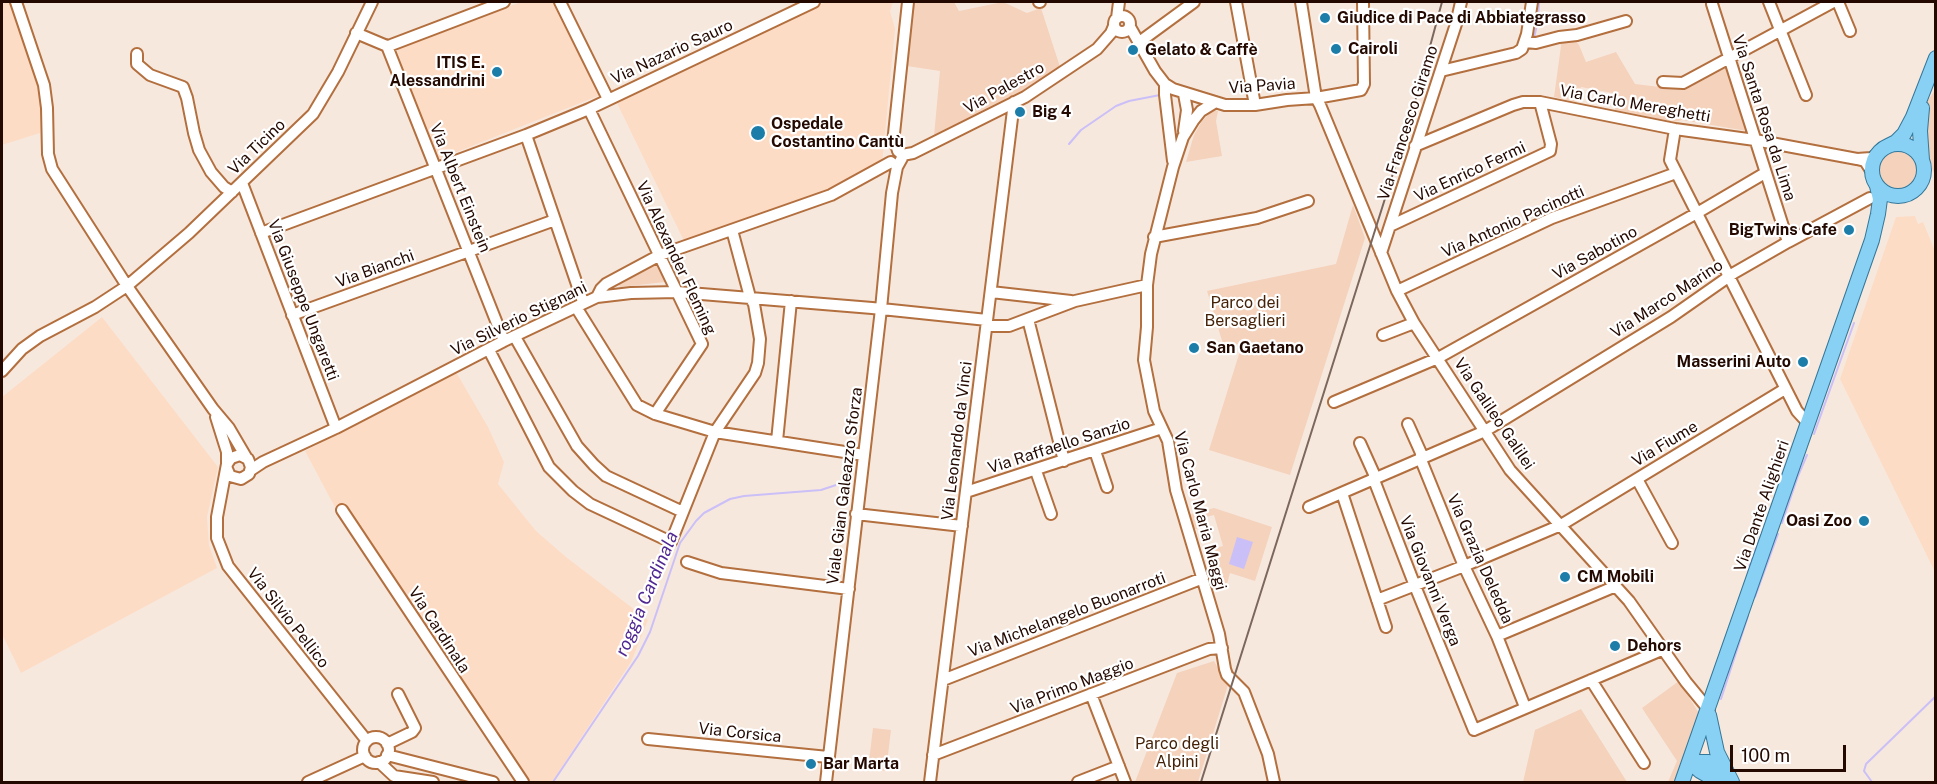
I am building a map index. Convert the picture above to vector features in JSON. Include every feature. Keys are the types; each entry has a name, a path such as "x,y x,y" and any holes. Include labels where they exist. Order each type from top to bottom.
{"main road":[{"path":"1872,240 1880,199 1875,179 1874,160 1904,134 1925,88 1935,58"},
{"path":"1875,179 1884,192 1892,196 1902,196 1913,192 1923,181 1920,131 1925,88"},
{"path":"1882,151 1900,144 1913,149 1922,160"},
{"path":"1872,240 1883,217 1902,196"},
{"name":"Via Dante Alighieri","path":"1682,783 1872,240"},
{"path":"1709,710 1712,735 1722,776"},
{"path":"1690,762 1709,762 1732,783"}],"street":[{"path":"16,2 44,85 48,154 52,169 127,286 213,409 229,428 249,463 247,476 231,487 219,501"},
{"name":"Via Ticino","path":"2,371 22,349 40,336 95,307 127,286 189,233 242,183 318,107 372,2"},
{"path":"356,33 387,46 504,2"},
{"path":"560,2 608,99"},
{"name":"Via Nazario Sauro","path":"261,233 526,135 589,109 814,2"},
{"name":"Viale Gian Galeazzo Sforza","path":"826,783 881,309 896,156 894,138 908,2"},
{"path":"1119,2 1124,29"},
{"name":"Via Pavia","path":"1126,2 1124,29 1165,84 1185,94 1214,103 1235,106 1316,98 1364,88 1363,2"},
{"name":"Via Palestro","path":"597,297 606,284 660,255 831,195 896,156 913,153 1014,102 1088,56 1124,29 1194,2"},
{"path":"1236,2 1255,105"},
{"name":"Via Galileo Galilei","path":"1301,2 1316,98 1397,291 1414,323 1510,470 1629,601 1686,682 1709,710"},
{"name":"Via Francesco Giramo","path":"1381,253 1441,71 1461,2"},
{"path":"1441,71 1516,53 1522,49 1532,2"},
{"path":"1769,2 1806,95"},
{"path":"1663,82 1683,82 1836,2 1850,30"},
{"name":"Via Santa Rosa da Lima","path":"1712,4 1788,242"},
{"path":"1525,42 1536,43 1577,35 1626,21"},
{"name":"Via Albert Einstein","path":"387,46 469,251 509,339 577,446 594,465 606,476 683,512"},
{"path":"136,54 140,68 150,75 183,87 200,150 224,188 232,192"},
{"name":"Via Carlo Maria Maggi","path":"1165,84 1173,167"},
{"name":"Via Carlo Maria Maggi","path":"1185,94 1187,111 1183,137 1154,237 1147,285 1144,360 1154,411 1168,441 1176,490 1203,578 1222,648 1226,672 1244,692 1250,704 1268,754 1274,783"},
{"name":"Via Leonardo da Vinci","path":"930,783 1014,102"},
{"name":"Via Carlo Mereghetti","path":"1415,146 1522,102 1540,102 1675,129 1755,140 1857,159 1871,158 1882,151"},
{"name":"Via Enrico Fermi","path":"1390,226 1550,151 1551,144 1540,102"},
{"name":"Via Carlo Maria Maggi","path":"1183,137 1201,111 1214,103"},
{"name":"Via Alexander Fleming","path":"589,109 702,344 655,414"},
{"path":"1675,129 1670,160 1797,411 1808,423"},
{"path":"526,135 580,304 637,405 655,414 715,432 864,455"},
{"path":"1857,159 1865,162 1875,179"},
{"name":"Via Antonio Pacinotti","path":"1397,291 1552,218 1676,173"},
{"name":"Via Sabotino","path":"1334,402 1438,358 1765,173"},
{"name":"Via Giuseppe Ungaretti","path":"242,183 336,428"},
{"name":"Via Marco Marino","path":"1310,507 1485,431 1671,317 1730,277 1788,242 1870,198"},
{"path":"1154,237 1257,218 1308,201"},
{"name":"Via Bianchi","path":"292,315 555,220"},
{"path":"489,350 549,467 590,504 671,542 715,432 755,373 758,363 760,339 754,304 750,297 732,230"},
{"path":"991,292 1075,301 1147,285"},
{"name":"Via Silverio Stignani","path":"249,463 263,462 336,428 509,339 597,297 631,293 677,292 750,297 881,309 1009,326 1075,301"},
{"path":"777,441 791,301"},
{"path":"1028,319 1064,461"},
{"path":"1383,335 1414,323"},
{"name":"Via Fiume","path":"1377,600 1561,525 1785,388"},
{"path":"213,409 227,452 227,467 230,476 241,479"},
{"name":"Via Grazia Deledda","path":"1408,424 1421,453 1420,460 1464,566 1497,636 1525,707"},
{"name":"Via Raffaello Sanzio","path":"966,492 1162,428"},
{"name":"Via Giovanni Verga","path":"1360,443 1474,730 1525,707"},
{"path":"1095,451 1107,488"},
{"path":"227,467 231,458 240,455 249,463"},
{"name":"Via Silvio Pellico","path":"227,467 219,501 217,538 228,566 367,741"},
{"path":"1036,471 1050,514"},
{"path":"1637,479 1672,543"},
{"path":"1342,493 1386,627"},
{"name":"Via Cardinala","path":"342,510 523,783"},
{"path":"856,514 962,526"},
{"path":"687,562 721,573 849,589"},
{"name":"Via Michelangelo Buonarroti","path":"943,680 1203,578"},
{"path":"1497,636 1616,586"},
{"name":"Via Primo Maggio","path":"933,755 1209,649 1222,648"},
{"path":"1525,707 1664,649"},
{"path":"1591,680 1644,763"},
{"path":"398,694 415,728 385,754 371,761 365,756 363,748 367,741 378,737 385,754 394,776 433,783"},
{"path":"1091,694 1125,783"},
{"name":"Via Corsica","path":"648,739 828,757"},
{"path":"385,754 489,782"},
{"path":"308,783 365,756"},
{"path":"508,783 512,777 511,766"},
{"path":"1078,783 1119,766"}],"shaded area":[{"path":"2,2 13,2 41,93 40,133 2,145"},
{"name":"ITIS E. Alessandrini","path":"521,2 555,2 599,93 598,96 437,158 397,51 399,48"},
{"name":"Ospedale Costantino Cantù","path":"826,2 893,2 890,11 895,29 882,164 830,192 684,241 616,101"},
{"path":"1915,216 1918,224 1923,222 1935,251 1935,572 1840,379 1896,217"},
{"path":"102,317 218,467 207,517 209,545 217,568 21,673 2,634 2,397"},
{"path":"456,372 488,427 504,462 498,484 536,531 648,620 631,662 552,782 527,782 349,510 336,509 305,451"},
{"path":"1237,537 1253,542 1244,569 1229,564"}],"green space":[{"path":"912,2 954,2 959,11 1003,2 1027,13 1041,8 1060,67 1011,98 934,136 940,71 907,66"},
{"path":"1573,37 1586,62 1616,52 1635,84 1684,90 1728,69 1747,131 1682,120 1674,122 1615,110 1617,94 1581,87 1577,102 1554,97 1561,46 1559,39"},
{"path":"1935,90 1935,175 1927,158 1923,121 1927,102"},
{"path":"1213,110 1218,111 1216,121 1222,156 1186,162 1194,135 1202,121"},
{"path":"1900,149 1915,155 1921,170 1915,185 1900,191 1885,185 1879,170 1885,155"},
{"name":"Parco dei Bersaglieri","path":"1353,205 1365,238 1290,475 1209,450 1240,351 1238,344 1227,348 1226,342 1223,344 1207,291 1336,264"},
{"path":"655,262 665,282 620,287 617,281"},
{"path":"1214,508 1272,527 1255,581 1230,573 1227,584 1222,584 1209,550 1223,546 1214,515 1198,519 1205,538 1201,528 1192,530 1187,515"},
{"name":"Parco degli Alpini","path":"1214,661 1228,685 1198,782 1135,782 1177,673"},
{"path":"1679,681 1700,715 1686,748 1682,768 1676,782 1668,782 1677,761 1642,708"},
{"path":"1581,709 1627,782 1523,782 1535,730"},
{"path":"873,728 891,730 886,771 868,769"}],"waterway":[{"name":"roggia Cardinala","path":"1534,38 1539,2"},
{"name":"roggia Cardinala","path":"1509,61 1524,55"},
{"name":"roggia Cardinala","path":"1069,144 1081,130 1116,106 1160,95"},
{"path":"1814,434 1854,323"},
{"path":"1782,523 1807,455"},
{"name":"roggia Cardinala","path":"553,782 638,656 650,632 680,543 696,521 704,513 730,499 821,490 849,478"},
{"path":"1767,519 1782,478"},
{"path":"1748,570 1762,533"},
{"path":"1755,597 1778,534"},
{"path":"1721,699 1748,616"},
{"path":"1872,782 1864,771 1866,764 1936,696"}],"railway":[{"path":"1201,782 1412,113 1442,2"}],"place":[{"name":"Giudice di Pace di Abbiategrasso","path":"1325,18"},
{"name":"Cairoli","path":"1336,49"},
{"name":"Gelato & Caffè","path":"1133,50"},
{"name":"ITIS E. Alessandrini","path":"497,72"},
{"name":"Big 4","path":"1020,112"},
{"name":"Ospedale Costantino Cantù","path":"758,133"},
{"name":"BigTwins Cafe","path":"1849,230"},
{"name":"San Gaetano","path":"1194,348"},
{"name":"Masserini Auto","path":"1803,362"},
{"name":"Oasi Zoo","path":"1864,521"},
{"name":"CM Mobili","path":"1565,577"},
{"name":"Dehors","path":"1615,646"},
{"name":"Bar Marta","path":"811,764"}]}
